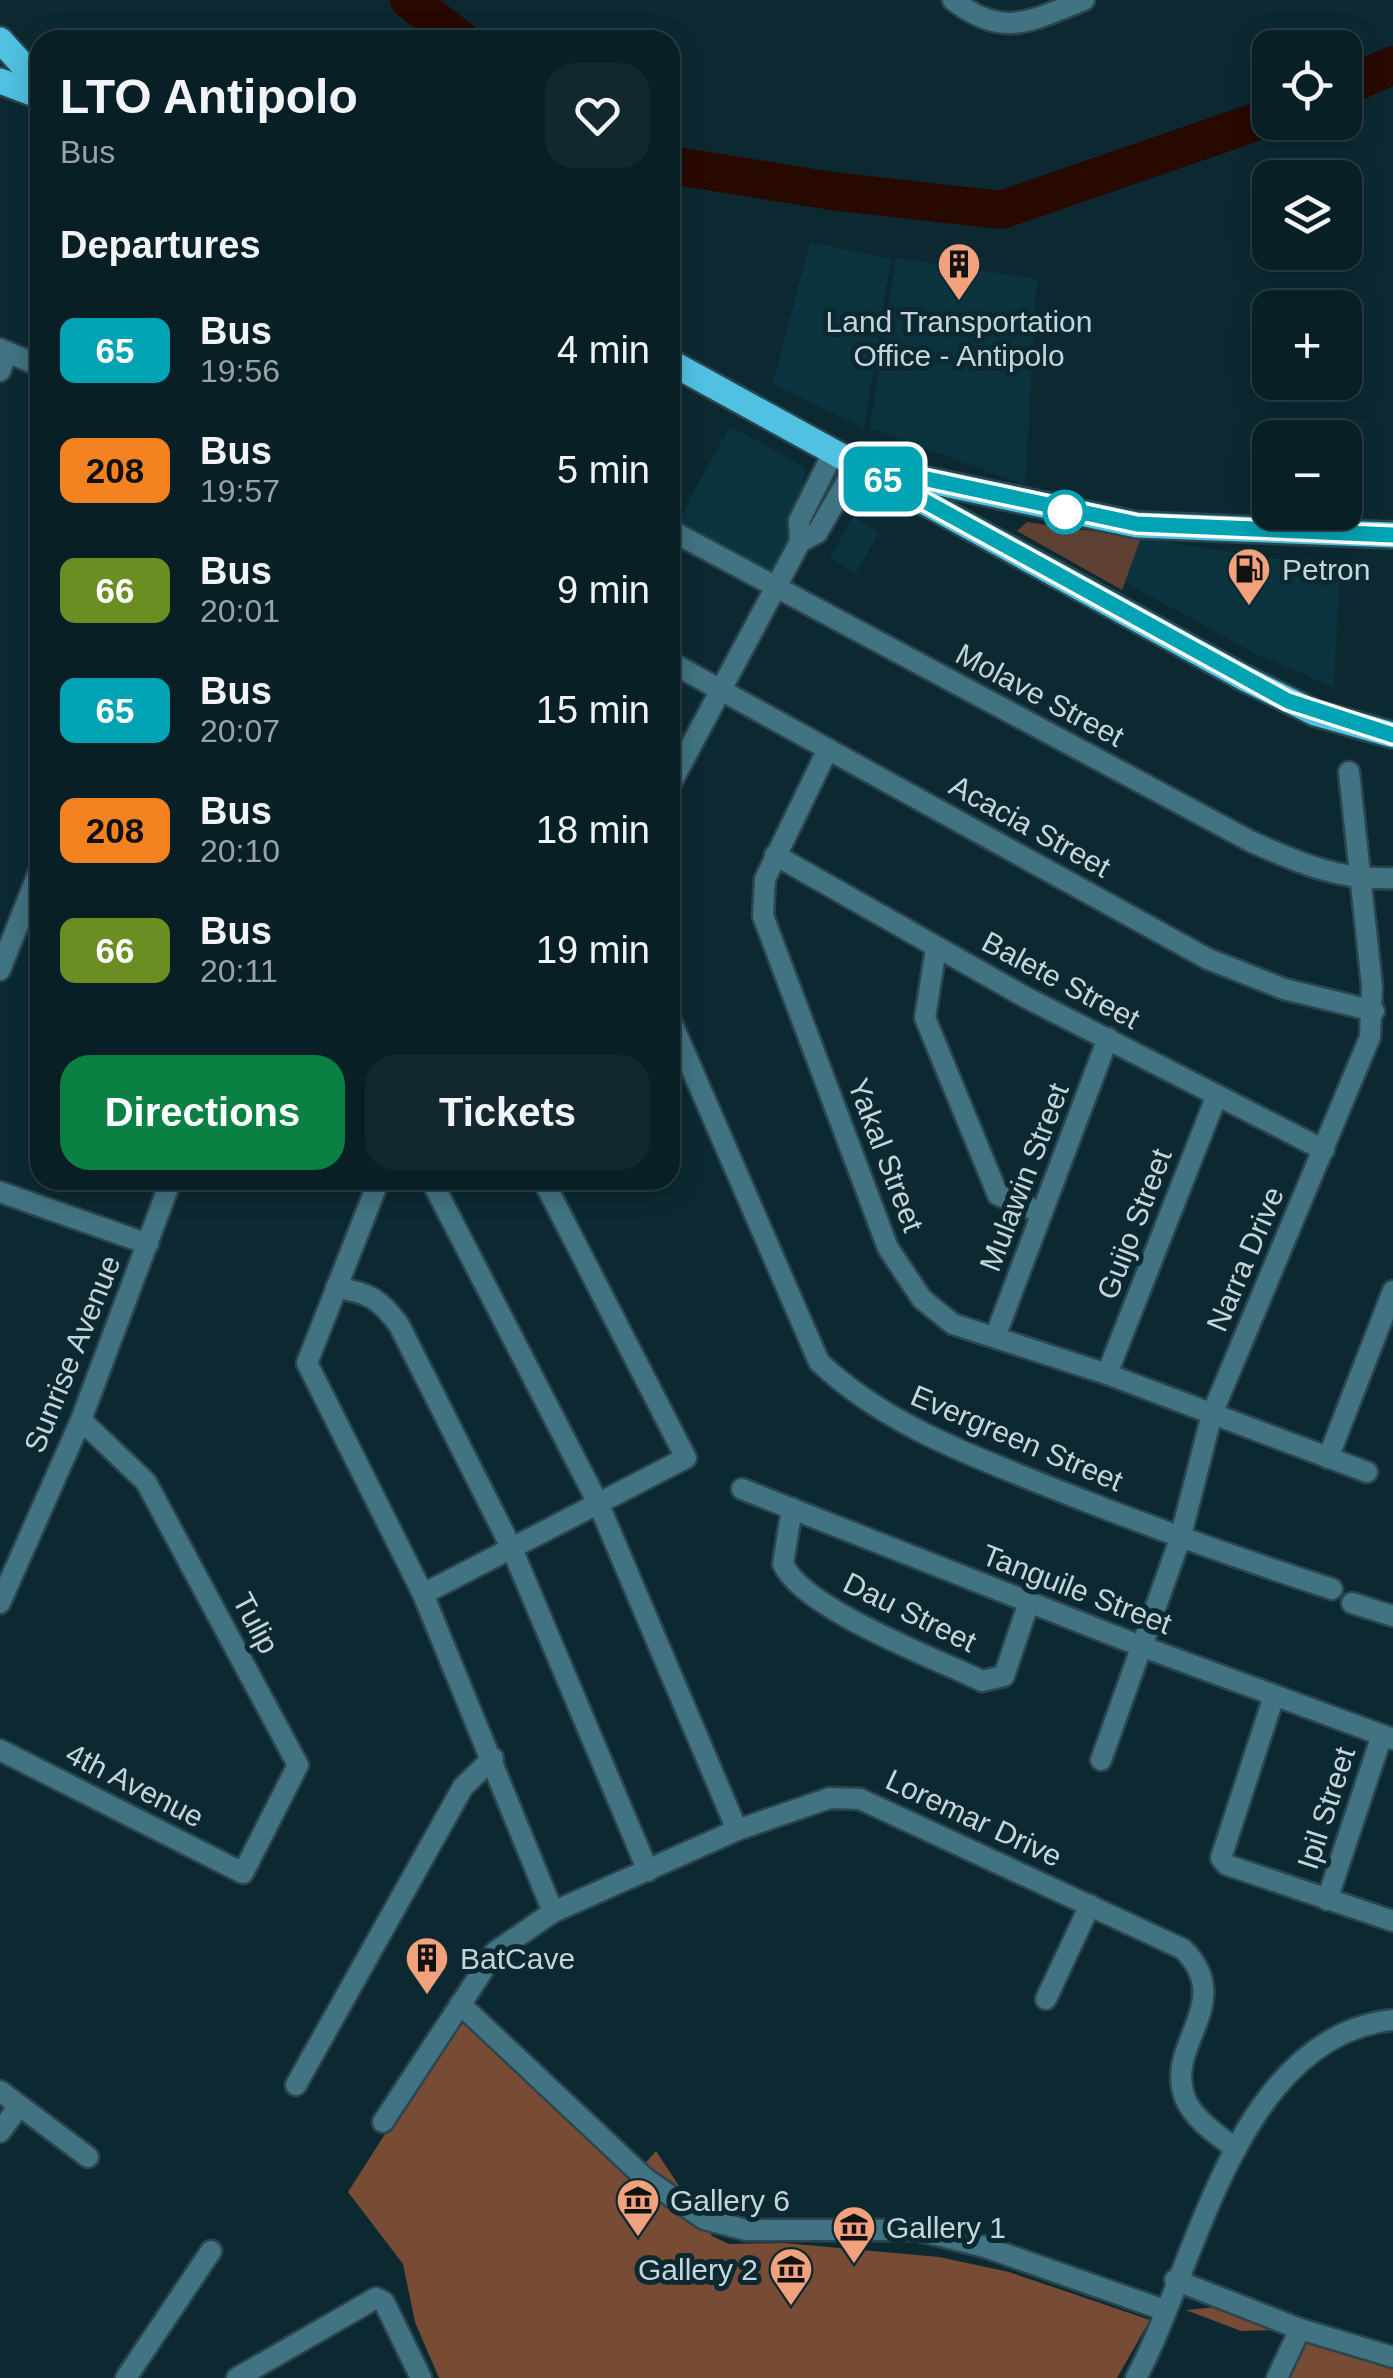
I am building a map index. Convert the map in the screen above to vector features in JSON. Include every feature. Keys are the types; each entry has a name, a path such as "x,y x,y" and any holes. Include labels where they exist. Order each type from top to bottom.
{"main road":[{"path":"0,40 30,73"},
{"path":"0,81 30,92"},
{"path":"680,367 1288,701 1393,735"},
{"path":"857,464 997,497 1156,527 1393,536"},
{"path":"985,536 962,514 971,500 997,497"}],"street":[{"path":"953,0 975,17 1009,24 1084,0"},
{"path":"2,358 30,364"},
{"path":"800,542 798,521 834,451"},
{"path":"680,767 800,542 817,533 857,464"},
{"path":"809,501 831,512"},
{"name":"Molave Street","path":"680,536 1252,842 1308,868 1360,880 1393,878"},
{"name":"Acacia Street","path":"680,668 1208,959 1284,989 1374,1011"},
{"name":"Yakal Street","path":"828,749 764,879 763,916 888,1248 922,1300 953,1324 1107,1374 1368,1472"},
{"name":"Narra Drive","path":"1102,1760 1138,1645 1180,1538 1212,1414 1370,1038 1374,1011 1348,772"},
{"name":"Balete Street","path":"775,855 936,948 1324,1150"},
{"path":"0,970 30,894"},
{"path":"936,948 925,1018 998,1195 1042,1213"},
{"name":"Mulawin Street","path":"995,1338 1082,1116 1108,1038"},
{"name":"Evergreen Street","path":"680,1042 819,1362 876,1409 942,1444 1180,1538 1332,1589"},
{"name":"Guijo Street","path":"1107,1374 1217,1095"},
{"name":"Sunrise Avenue","path":"0,1603 81,1420 167,1190"},
{"path":"375,1190 307,1363 424,1594 553,1912"},
{"path":"436,1190 599,1505 738,1830"},
{"path":"424,1594 686,1458 548,1190"},
{"path":"0,1192 148,1244"},
{"path":"336,1288 366,1292 383,1302 399,1325 512,1549 648,1871"},
{"path":"1328,1458 1393,1291"},
{"name":"Tulip","path":"81,1420 146,1482 298,1765 243,1874"},
{"name":"Tanguile Street","path":"742,1489 1138,1645 1387,1737"},
{"name":"Dau Street","path":"792,1508 783,1564 801,1587 826,1607 982,1681 1004,1676 1028,1602"},
{"path":"1352,1603 1393,1616"},
{"path":"1274,1696 1221,1858 1227,1865 1393,1922"},
{"name":"Ipil Street","path":"1327,1900 1387,1737"},
{"name":"4th Avenue","path":"0,1750 243,1874"},
{"path":"296,2085 463,1787 493,1758"},
{"name":"Loremar Drive","path":"384,2122 494,1952 553,1912 738,1830 830,1798 860,1799 1183,1949 1194,1960 1205,1993 1181,2080 1186,2100 1200,2120 1236,2149"},
{"path":"1046,1999 1090,1904"},
{"path":"460,2004 646,2179 704,2219 746,2230 917,2230 985,2247 1164,2310"},
{"path":"1136,2378 1175,2280 1236,2149 1276,2089 1311,2055 1345,2032 1393,2020"},
{"path":"0,2090 88,2157"},
{"path":"0,2132 19,2106"},
{"path":"126,2378 211,2252"},
{"path":"1175,2280 1300,2329 1393,2357"},
{"path":"237,2378 366,2302 384,2302 422,2378"},
{"path":"1278,2378 1300,2329"}],"shaded area":[{"path":"810,242 891,259 864,428 773,384"},
{"path":"896,258 1037,279 1025,485 870,428"},
{"path":"730,426 806,468 791,533 768,575 680,526 680,517"},
{"path":"853,517 879,532 856,573 830,558"},
{"path":"1027,522 1141,538 1122,590 1017,531"},
{"path":"1141,538 1273,559 1340,560 1334,687 1256,654 1125,582"},
{"path":"465,2009 630,2181 656,2151 712,2236 729,2244 784,2243 939,2257 1009,2272 1150,2320 1117,2378 439,2378 415,2322 403,2264 348,2192"},
{"path":"1240,2305 1393,2356 1393,2378 1277,2378 1300,2329 1241,2331 1186,2310"}],"waterway":[{"path":"409,0 448,30"},
{"path":"1362,79 1393,65"},
{"path":"680,167 832,191 1001,210 1252,123"}],"bus line":[{"name":"65","path":"1393,535 1156,527 1079,515 857,464 1246,680 1315,714 1393,735"}],"place":[{"name":"Land Transportation Office - Antipolo","path":"959,302"},
{"name":"Petron","path":"1249,607"},
{"name":"BatCave","path":"427,1996"},
{"name":"Gallery 6","path":"638,2238"},
{"name":"Gallery 1","path":"854,2265"},
{"name":"Gallery 2","path":"791,2307"}]}
